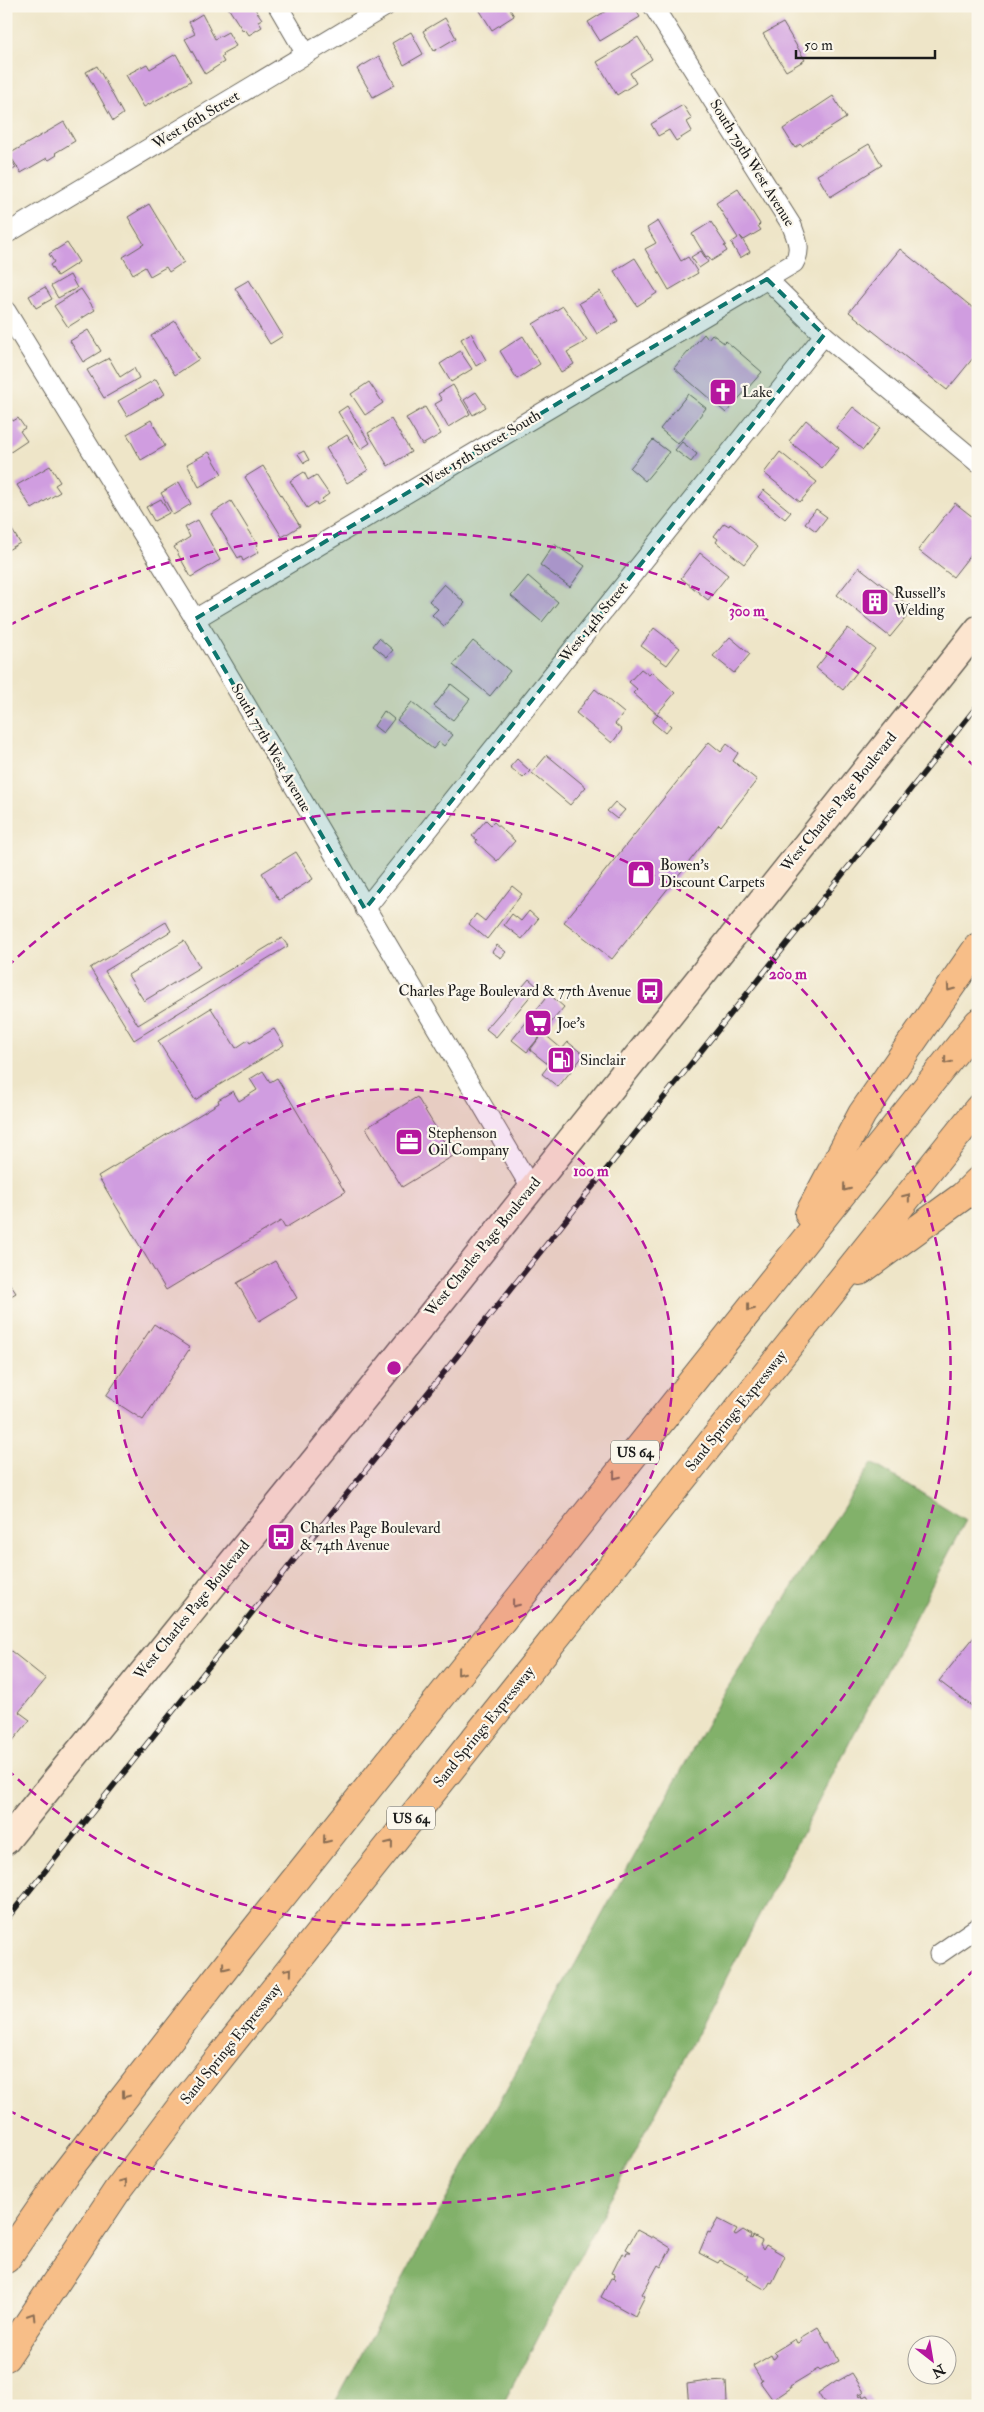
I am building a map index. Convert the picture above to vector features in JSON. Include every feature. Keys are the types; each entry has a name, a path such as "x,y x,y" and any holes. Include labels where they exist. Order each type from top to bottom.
{"highway":[{"path":"780,1270 862,1114 978,948"},
{"name":"US 64","path":"6,2259 64,2175 131,2087 978,1023"},
{"name":"Sand Springs Expressway","path":"6,2357 117,2191 182,2105 978,1109"},
{"path":"833,1290 964,1196 978,1181"}],"main road":[{"name":"West Charles Page Boulevard","path":"6,1841 322,1452 978,629"}],"street":[{"path":"278,6 306,54"},
{"name":"West 16th Street","path":"6,234 386,6"},
{"name":"South 79th West Avenue","path":"653,6 792,226 799,244 799,254 794,263 767,279"},
{"path":"767,279 824,335 978,463"},
{"name":"West 15th Street South","path":"195,619 767,279"},
{"name":"South 77th West Avenue","path":"6,311 195,619 531,1188"},
{"name":"West 14th Street","path":"365,909 824,335"},
{"path":"939,1954 978,1928"}],"highlighted area":[{"path":"767,279 824,335 365,909 195,619"}],"green space":[{"path":"872,1463 966,1520 502,2406 333,2406 721,1698"}],"building":[{"path":"227,6 253,6 262,19 258,21 262,27 249,35 245,29 243,31"},
{"path":"477,6 508,6 514,16 492,30"},
{"path":"614,6 633,6 640,17 600,41 588,22"},
{"path":"202,14 215,39 228,32 236,46 223,53 224,55 221,57 224,62 205,74 185,39 195,34 189,22"},
{"path":"445,18 456,38 434,51 423,31"},
{"path":"783,23 805,60 786,71 763,34"},
{"path":"411,32 423,54 404,65 392,43"},
{"path":"638,37 652,59 630,73 636,83 617,95 597,62"},
{"path":"176,54 191,81 144,107 126,75 147,64 150,69"},
{"path":"379,56 395,85 373,97 357,69"},
{"path":"97,66 123,114 113,121 86,72"},
{"path":"833,96 846,118 802,146 800,144 795,148 783,129"},
{"path":"683,105 692,119 687,122 692,131 676,141 669,130 658,136 651,124"},
{"path":"64,122 75,141 55,153 57,155 49,160 47,158 21,173 9,154"},
{"path":"869,144 882,165 830,197 817,175"},
{"path":"6,151 16,168 6,174"},
{"path":"738,189 760,224 758,226 761,230 744,240 740,236 750,252 740,258 731,243 738,238 716,203"},
{"path":"149,204 184,262 169,272 166,267 150,276 145,267 133,274 123,257 144,244 128,217"},
{"path":"658,221 681,261 688,257 698,273 669,290 645,249 656,243 647,228"},
{"path":"711,222 726,245 724,246 727,251 711,261 708,256 706,257 692,234"},
{"path":"67,243 79,262 57,276 50,265 54,262 49,254"},
{"path":"900,249 978,312 978,352 947,390 849,312"},
{"path":"701,251 708,262 699,268 691,257"},
{"path":"635,258 657,293 637,306 614,271"},
{"path":"70,275 77,288 58,298 51,286"},
{"path":"249,280 283,336 270,344 235,288"},
{"path":"45,287 52,299 36,308 29,296"},
{"path":"81,289 95,310 68,327 54,306"},
{"path":"600,291 618,321 597,334 579,303"},
{"path":"563,306 587,341 567,352 574,364 561,372 533,324"},
{"path":"175,321 199,359 175,375 151,336"},
{"path":"88,330 101,351 83,362 70,341"},
{"path":"471,333 486,360 476,366 461,339"},
{"name":"Lake","path":"704,334 708,339 712,334 724,343 726,341 762,372 726,413 674,368"},
{"path":"523,336 540,364 517,379 500,351"},
{"path":"460,351 472,369 451,382 440,364"},
{"path":"109,358 120,377 134,368 139,378 104,398 87,370"},
{"path":"156,379 165,394 127,416 118,401"},
{"path":"369,382 383,403 365,415 351,394"},
{"path":"453,385 470,414 448,427 435,404 442,400 438,394"},
{"path":"476,392 486,407 473,415 464,400"},
{"path":"688,394 706,408 678,444 660,429"},
{"path":"347,406 370,443 361,449 338,412"},
{"path":"425,407 441,434 422,445 406,418"},
{"path":"853,407 880,428 863,450 836,428"},
{"path":"6,412 13,421 18,418 25,428 20,431 27,441 6,455"},
{"path":"391,419 411,452 388,466 368,433"},
{"path":"151,420 165,446 141,460 127,434"},
{"path":"806,420 839,448 822,468 789,441"},
{"path":"347,435 368,470 347,483 326,448"},
{"path":"653,440 669,452 645,481 630,468"},
{"path":"682,442 697,454 691,462 675,450"},
{"path":"304,451 309,460 304,463 298,454"},
{"path":"209,452 222,474 199,487 187,464"},
{"path":"780,452 817,482 800,502 764,473"},
{"path":"50,466 60,482 55,485 60,492 32,509 17,485"},
{"path":"263,466 300,526 282,537 245,477"},
{"path":"304,472 308,480 316,475 329,494 322,499 324,501 317,505 316,502 307,508 290,481"},
{"path":"179,482 191,504 173,515 161,493"},
{"path":"764,490 791,512 785,519 758,497"},
{"path":"161,499 169,513 154,521 146,507"},
{"path":"231,501 258,545 256,547 259,552 243,561 241,556 238,558 211,514"},
{"path":"955,503 978,521 978,545 953,577 918,550"},
{"path":"816,509 827,517 816,531 805,523"},
{"path":"6,520 20,543 6,551"},
{"path":"198,520 220,560 191,577 174,547 190,537 185,527"},
{"path":"724,523 729,526 730,524 758,546 744,564 716,542 718,539 714,536"},
{"path":"554,544 585,566 570,587 540,565"},
{"path":"700,553 728,575 708,600 681,578"},
{"name":"Russell's Welding","path":"859,567 913,609 890,637 837,595"},
{"path":"528,576 558,602 542,622 511,596"},
{"path":"444,584 465,603 444,626 432,615 438,609 429,601"},
{"path":"654,628 680,648 667,665 641,646"},
{"path":"848,628 875,649 843,690 816,668"},
{"path":"730,637 750,654 734,673 713,656"},
{"path":"379,638 393,650 387,657 373,646"},
{"path":"473,641 510,671 490,696 453,665"},
{"path":"641,669 649,675 652,672 675,693 657,714 633,693 637,689 629,682"},
{"path":"451,684 470,699 453,720 434,706"},
{"path":"595,689 624,713 615,724 622,730 612,743 576,713"},
{"path":"412,702 453,735 444,746 439,742 433,749 397,720"},
{"path":"384,711 394,719 383,733 374,726"},
{"path":"658,714 671,726 665,733 652,722"},
{"name":"Bowen's Discount Carpets","path":"709,742 721,752 727,744 738,753 733,761 757,780 721,826 719,824 612,959 564,922"},
{"path":"547,755 586,787 570,805 532,773"},
{"path":"517,759 530,771 523,778 510,767"},
{"path":"615,802 625,810 617,819 607,811"},
{"path":"486,820 491,825 494,822 515,841 497,861 472,836"},
{"path":"296,852 313,879 279,900 262,873"},
{"path":"512,886 522,894 487,939 469,924 476,914 485,921"},
{"path":"529,911 538,919 522,939 504,925 512,914 521,921"},
{"path":"166,922 171,931 105,971 138,1025 282,938 288,946 134,1040 90,968"},
{"path":"184,941 200,967 144,1001 128,975"},
{"path":"497,945 506,952 501,958 492,952"},
{"path":"529,979 538,987 496,1037 486,1029"},
{"name":"Joe's","path":"549,994 564,1007 527,1052 512,1040"},
{"path":"211,1008 236,1048 248,1040 250,1043 274,1029 284,1045 195,1100 158,1041"},
{"name":"Sinclair","path":"543,1033 562,1049 568,1042 584,1055 558,1087 542,1074 549,1065 530,1050"},
{"path":"263,1071 270,1082 277,1078 345,1192 285,1228 281,1221 166,1290 98,1176 219,1103 218,1100 233,1091 239,1101 257,1090 250,1079"},
{"name":"Stephenson Oil Company","path":"417,1097 453,1156 402,1187 366,1128"},
{"path":"275,1261 297,1298 259,1321 237,1283"},
{"path":"6,1278 16,1293 6,1299"},
{"path":"154,1324 190,1348 143,1420 106,1396"},
{"path":"978,1632 978,1711 939,1681"},
{"path":"6,1647 46,1679 19,1712 30,1720 6,1749"},
{"path":"718,2219 737,2229 734,2234 736,2235 743,2230 751,2235 750,2238 752,2239 753,2236 762,2241 760,2245 763,2250 766,2245 785,2256 772,2283 770,2282 766,2290 747,2279 749,2276 720,2260 718,2263 699,2253 708,2232 710,2233"},
{"path":"637,2230 652,2238 652,2236 671,2248 661,2267 658,2265 642,2294 645,2296 635,2316 601,2297 611,2278 616,2279 614,2278 615,2274 612,2273 622,2253 626,2255 627,2252 631,2252 626,2249"},
{"path":"818,2327 827,2342 829,2341 839,2361 820,2371 818,2369 790,2386 791,2388 773,2400 760,2382 762,2381 753,2366 771,2355 773,2359 775,2358 777,2355 774,2352 795,2339 797,2343 802,2341 800,2338"},
{"path":"852,2373 864,2392 859,2394 860,2396 863,2394 864,2397 868,2395 873,2404 870,2406 826,2406 818,2393 837,2380"},
{"path":"726,2381 727,2402 722,2403 722,2406 689,2406 687,2384"}],"railway":[{"path":"6,1920 978,705"}],"place":[{"name":"Lake","path":"723,392"},
{"name":"Russell's Welding","path":"875,602"},
{"name":"Bowen's Discount Carpets","path":"641,874"},
{"name":"Charles Page Boulevard & 77th Avenue","path":"650,991"},
{"name":"Joe's","path":"538,1023"},
{"name":"Sinclair","path":"561,1060"},
{"name":"Stephenson Oil Company","path":"409,1142"},
{"name":"Charles Page Boulevard & 74th Avenue","path":"281,1537"}]}
